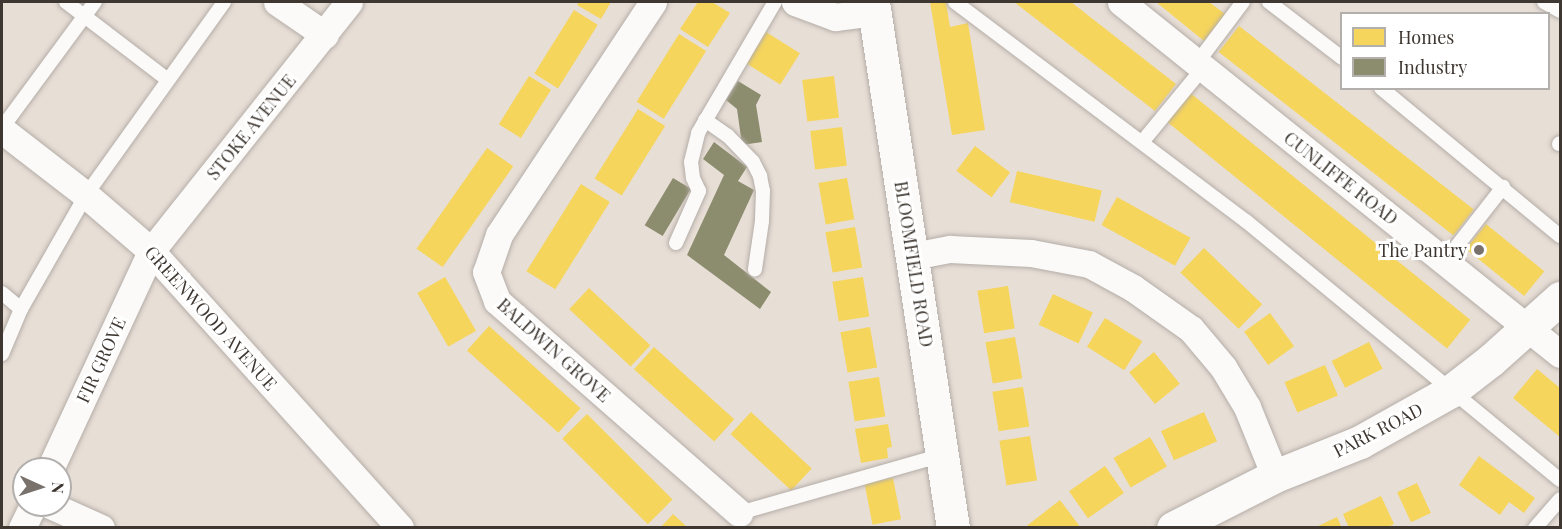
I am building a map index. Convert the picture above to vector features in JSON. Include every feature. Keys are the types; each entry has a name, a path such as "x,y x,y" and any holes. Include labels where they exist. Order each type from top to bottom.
{"street":[{"path":"277,2 325,35"},
{"name":"STOKE AVENUE","path":"151,251 349,2"},
{"name":"BALDWIN GROVE","path":"653,2 499,235 486,272 497,301 739,513"},
{"path":"795,2 835,17 874,7"},
{"name":"CUNLIFFE ROAD","path":"1121,2 1446,260 1560,354"},
{"name":"BLOOMFIELD ROAD","path":"874,7 953,528"},
{"name":"GREENWOOD AVENUE","path":"2,129 86,195 151,251 400,528"},
{"path":"913,256 950,249 1049,256 1089,264 1133,288 1191,329 1223,367 1246,407 1275,476"},
{"name":"FIR GROVE","path":"56,457 151,251"},
{"name":"PARK ROAD","path":"1173,528 1275,476 1360,442 1451,391 1528,327 1560,297"},
{"path":"72,515 101,528"}],"lane":[{"path":"66,2 168,80"},
{"path":"2,129 94,2"},
{"path":"2,354 21,309 86,195 224,2"},
{"path":"676,243 698,196 691,162 698,133 775,2"},
{"path":"955,2 1143,141 1246,221 1560,480"},
{"path":"1143,141 1200,66 1243,2"},
{"path":"1269,2 1340,57"},
{"path":"1544,2 1560,11"},
{"path":"1383,90 1560,236"},
{"path":"705,120 728,136 753,162 760,176 763,191 762,221 755,269"},
{"path":"1446,260 1503,187"},
{"path":"2,293 21,309"},
{"path":"739,513 942,455"},
{"path":"1535,528 1560,499"}],"building: Homes":[{"path":"579,2 611,2 601,19 577,5"},
{"path":"698,2 712,2 730,13 708,47 680,29"},
{"path":"930,2 946,2 950,27 968,23 985,130 952,135"},
{"path":"1014,2 1071,2 1176,84 1155,111"},
{"path":"1156,2 1209,2 1225,14 1204,41"},
{"path":"574,10 598,25 558,88 534,74"},
{"path":"1239,26 1474,209 1454,235 1219,52"},
{"path":"766,32 800,53 780,85 746,63"},
{"path":"679,34 706,51 664,119 637,102"},
{"path":"529,76 551,90 521,138 499,124"},
{"path":"834,76 839,118 807,122 802,80"},
{"path":"1189,92 1470,320 1447,349 1166,121"},
{"path":"638,109 665,126 622,195 595,179"},
{"path":"842,127 847,166 815,170 810,131"},
{"path":"975,146 1010,172 991,197 956,171"},
{"path":"487,148 513,166 443,267 416,249"},
{"path":"1017,171 1102,191 1095,222 1010,202"},
{"path":"847,178 854,219 826,224 818,183"},
{"path":"581,184 610,202 555,289 526,271"},
{"path":"1117,197 1190,238 1175,266 1101,225"},
{"path":"1486,224 1544,271 1524,296 1466,249"},
{"path":"855,227 862,267 833,273 825,232"},
{"path":"1204,248 1262,304 1239,329 1180,272"},
{"path":"445,277 476,331 448,347 417,293"},
{"path":"863,277 869,317 839,321 832,282"},
{"path":"1008,286 1015,328 984,333 977,291"},
{"path":"589,288 650,345 631,366 569,309"},
{"path":"1053,294 1093,313 1079,343 1039,325"},
{"path":"1270,313 1294,346 1268,365 1244,332"},
{"path":"1105,318 1142,341 1124,370 1087,347"},
{"path":"489,326 580,408 558,433 467,351"},
{"path":"870,327 877,367 848,373 840,332"},
{"path":"1015,337 1022,378 993,384 985,342"},
{"path":"1369,342 1383,369 1345,388 1332,361"},
{"path":"654,347 734,419 714,442 634,369"},
{"path":"1154,352 1180,384 1155,404 1129,372"},
{"path":"1325,365 1338,395 1297,413 1284,382"},
{"path":"1537,369 1560,388 1560,437 1513,398"},
{"path":"879,377 885,417 855,421 848,382"},
{"path":"1023,387 1029,427 999,431 992,392"},
{"path":"751,412 812,469 791,491 731,434"},
{"path":"1204,412 1217,441 1174,460 1161,431"},
{"path":"587,414 673,500 648,524 562,439"},
{"path":"888,424 892,447 887,448 888,458 861,463 855,429"},
{"path":"1030,436 1037,480 1006,485 999,441"},
{"path":"1150,437 1167,466 1131,487 1114,458"},
{"path":"1479,456 1535,498 1524,513 1509,502 1500,515 1459,485"},
{"path":"1105,466 1124,493 1088,518 1069,491"},
{"path":"893,478 901,519 873,525 865,484"},
{"path":"1417,483 1431,513 1411,522 1397,492"},
{"path":"1381,496 1394,524 1386,528 1349,528 1343,514"},
{"path":"1060,500 1081,528 1024,528"},
{"path":"673,514 688,528 660,528"},
{"path":"1337,517 1342,528 1314,528"}],"building: Industry":[{"path":"738,81 761,95 756,105 762,142 742,145 737,109 726,100"},
{"path":"714,142 747,167 738,181 754,190 724,255 771,292 760,309 687,255 724,175 703,159"},
{"path":"673,178 691,189 663,236 645,225"}],"place":[{"name":"The Pantry","path":"1479,250"}]}
